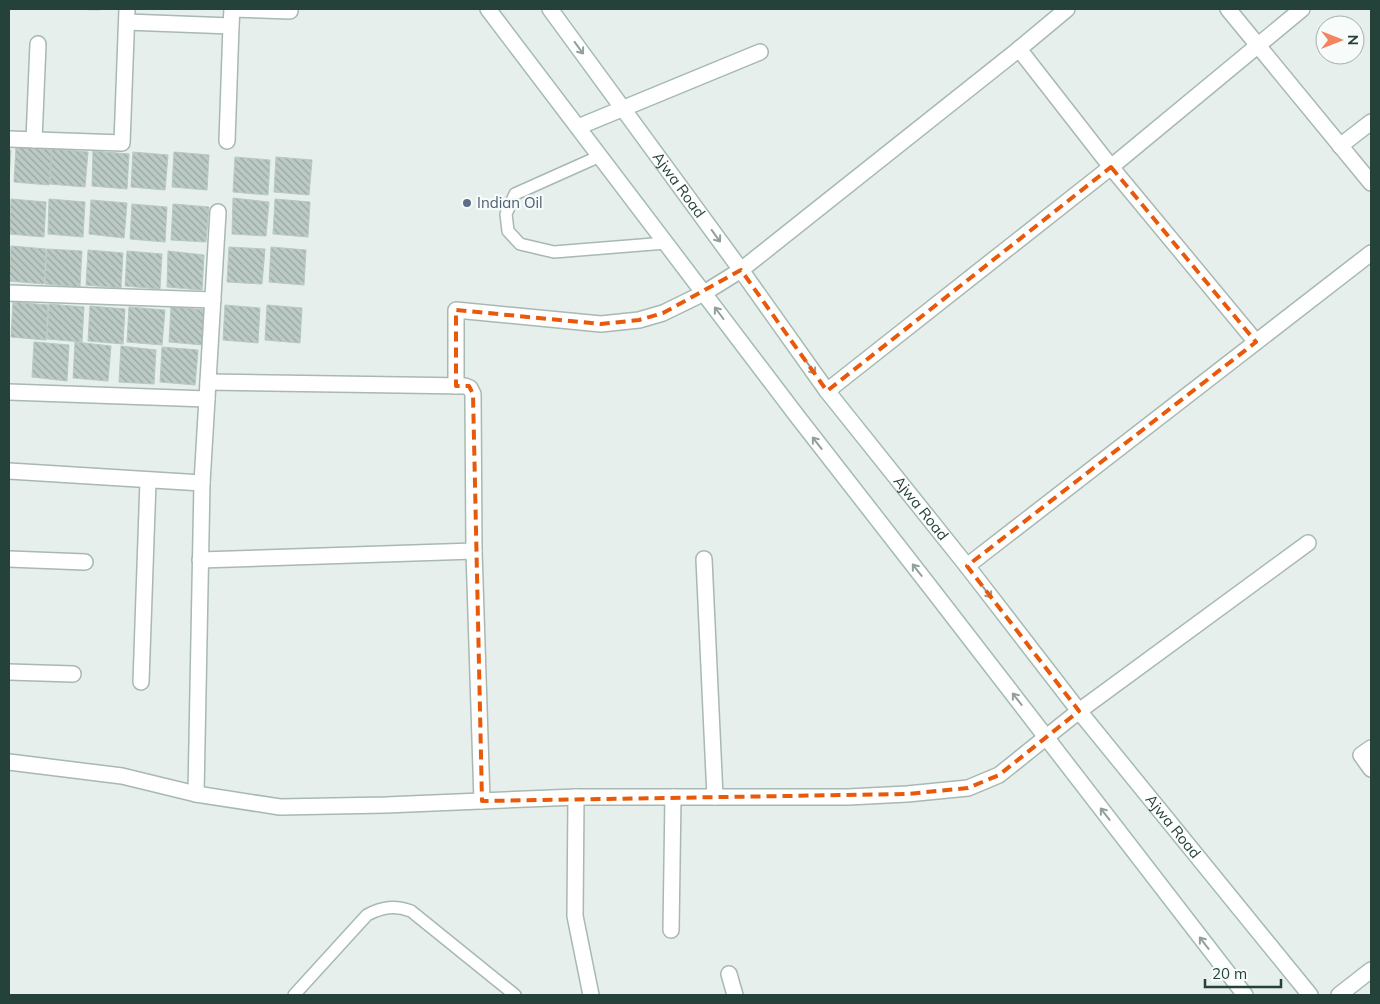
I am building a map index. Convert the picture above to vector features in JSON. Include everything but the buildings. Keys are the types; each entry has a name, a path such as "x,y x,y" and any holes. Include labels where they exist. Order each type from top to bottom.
{"street":[{"path":"227,141 232,9 290,11"},
{"path":"488,9 797,416 1244,995"},
{"name":"Ajwa Road","path":"550,9 827,391 967,566 1079,711 1310,995"},
{"path":"456,386 456,310 601,324 639,320 663,313 704,293 741,270 1067,9"},
{"path":"1228,9 1371,183"},
{"path":"827,391 1110,167 1302,9"},
{"path":"9,139 122,143 127,15 231,26"},
{"path":"34,140 38,44"},
{"path":"1019,49 1110,167 1256,342"},
{"path":"578,127 622,107 760,52"},
{"path":"1340,146 1371,122"},
{"path":"196,794 202,483 218,212"},
{"path":"967,566 1371,253"},
{"path":"9,293 213,300"},
{"path":"208,382 465,386 470,388 473,394 474,551 482,801"},
{"path":"9,392 207,399"},
{"path":"9,471 202,483"},
{"path":"140,682 148,481"},
{"path":"9,762 122,776 196,794 280,807 576,798 848,798 968,788 999,775 1079,711 1308,543"},
{"path":"200,560 474,551"},
{"path":"9,559 85,562"},
{"path":"704,559 715,797"},
{"path":"9,672 73,674"},
{"path":"1371,748 1361,756 1371,769"},
{"path":"671,930 673,797"},
{"path":"576,798 575,916 591,995"},
{"path":"1339,995 1371,970"},
{"path":"729,974 735,995"}],"lane":[{"path":"600,156 515,194 506,214 508,231 520,244 554,252 666,243"},
{"path":"294,995 367,915 378,909 391,907 411,911 515,995"}],"highlighted area":[{"path":"1111,167 1256,342 967,566 1079,711 999,775 968,788 907,794 482,801 473,394 469,386 456,386 456,310 601,324 639,320 663,313 741,270 827,391"}],"place":[{"name":"Indian Oil","path":"467,203"}]}
